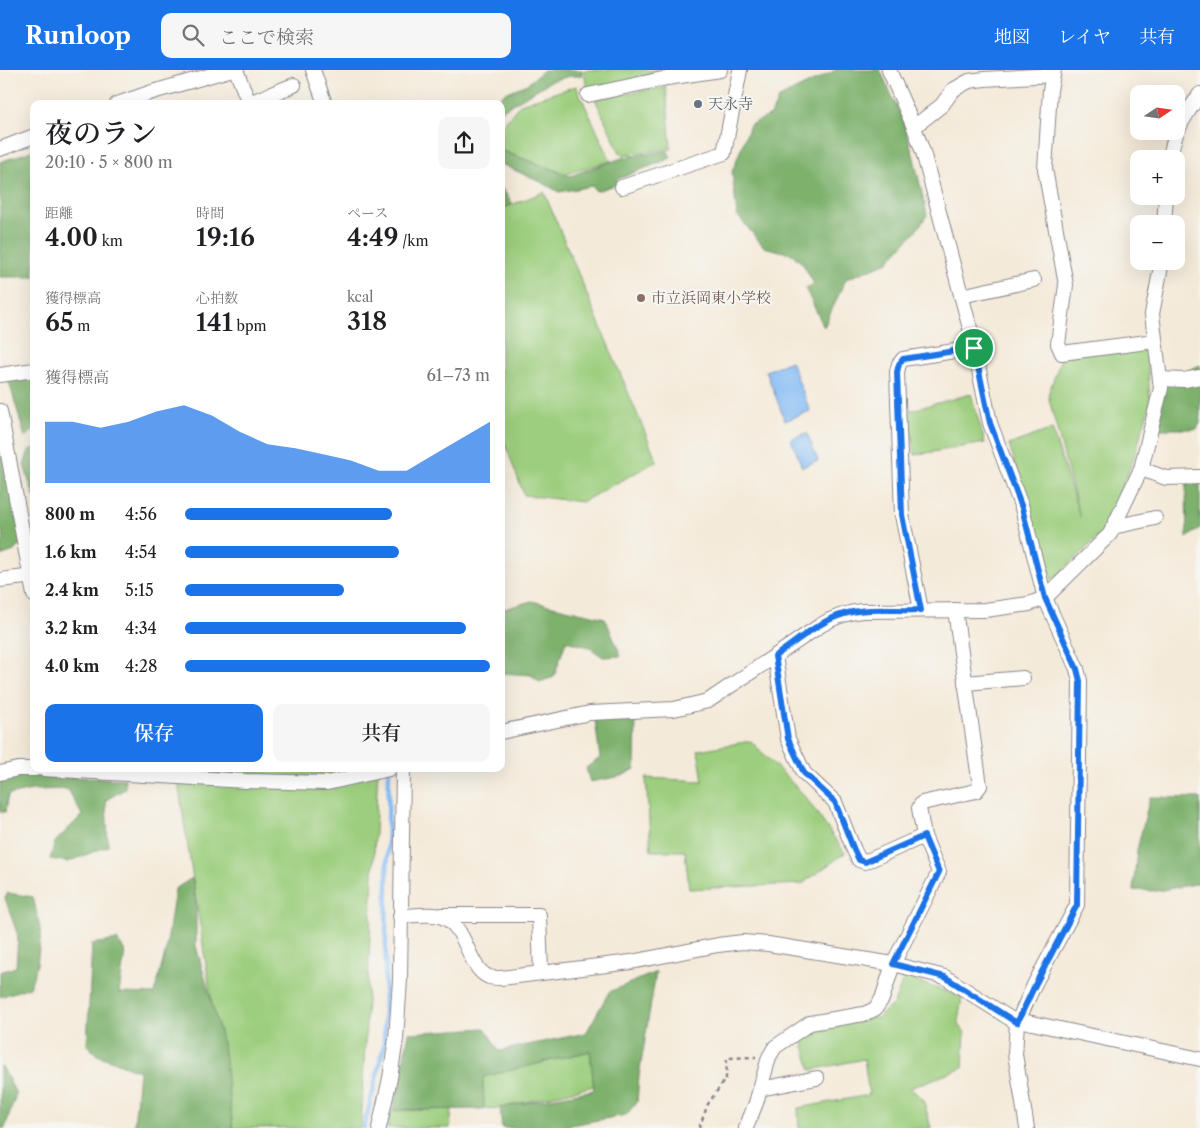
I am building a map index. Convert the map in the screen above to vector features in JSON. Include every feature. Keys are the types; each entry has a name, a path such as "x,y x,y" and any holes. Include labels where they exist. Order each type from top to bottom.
{"street":[{"path":"129,100 229,70"},
{"path":"236,70 248,100"},
{"path":"314,70 324,100"},
{"path":"588,95 667,78 720,70"},
{"path":"622,188 724,153 740,70"},
{"path":"889,70 914,127 922,152 961,296 990,423 1022,508 1045,598 1077,669 1080,681 1077,905 1018,1021 1015,1054 1027,1128"},
{"path":"914,127 942,105 952,90 969,82 1054,72 1050,90 1045,169 1066,285 1058,344 1062,353 1155,341"},
{"path":"256,100 294,85"},
{"path":"1171,150 1172,143 1183,119 1200,94"},
{"path":"0,149 30,138"},
{"path":"505,731 590,713 674,709 708,702 821,625 845,613 1012,607 1029,604 1045,598 1110,534 1141,469 1161,388 1152,314 1160,270"},
{"path":"961,296 1034,280"},
{"path":"921,610 902,515 897,372 899,364 903,359 974,348"},
{"path":"0,375 30,371"},
{"path":"1160,379 1184,380 1200,377"},
{"path":"0,411 30,566"},
{"path":"1141,469 1166,478 1200,478"},
{"path":"1113,527 1155,518"},
{"path":"0,580 30,576"},
{"path":"746,1128 769,1057 776,1047 810,1024 864,1014 875,1009 882,1000 893,964 939,872 924,836 919,808 922,803 976,791 980,786 955,610"},
{"path":"775,656 788,739 804,773 835,802 859,860 865,862 924,836"},
{"path":"965,683 1023,678"},
{"path":"0,773 18,769 30,769"},
{"path":"110,772 246,781 327,783 376,772"},
{"path":"379,1128 396,1039 400,980 403,772"},
{"path":"438,915 456,926 478,966 488,976 501,978 631,962 743,942 768,944 893,964 945,977 1018,1021 1200,1059"},
{"path":"400,916 539,915 541,973"},
{"path":"760,1089 817,1078"}],"path":[{"path":"699,1128 708,1104 726,1078 727,1058 769,1057"}],"green space":[{"path":"544,70 582,70 582,76 570,76 551,81 505,109 505,100 499,100 503,94 527,84"},
{"path":"584,70 661,70 661,72 588,95"},
{"path":"836,70 880,70 902,118 913,154 927,215 919,227 888,262 846,279 824,327 805,288 814,284 803,264 792,254 764,247 737,215 732,172 750,125 771,115 779,98"},
{"path":"576,86 611,161 567,174 505,152 505,122 520,104"},
{"path":"666,87 671,149 621,155 595,99"},
{"path":"30,151 30,277 0,277 0,162"},
{"path":"668,151 671,158 618,179 615,185 596,191 592,186 559,192 505,166 505,152 570,176 625,157"},
{"path":"544,192 657,461 582,502 524,495 505,444 505,207"},
{"path":"505,193 513,204 505,207"},
{"path":"1147,350 1150,405 1131,466 1103,532 1052,581 1009,445 1052,429 1080,517 1048,395 1063,353"},
{"path":"1200,365 1200,423 1197,429 1159,429 1165,375 1182,373"},
{"path":"30,375 30,433 25,437 8,378"},
{"path":"971,394 985,443 915,455 908,411"},
{"path":"0,412 24,540 14,551 0,556 0,543 4,541 0,524"},
{"path":"30,450 30,484 24,465"},
{"path":"1200,484 1200,528 1187,538 1186,485"},
{"path":"531,601 605,618 621,656 603,657 589,647 566,641 554,677 539,682 531,675 505,673 505,609"},
{"path":"636,719 635,769 622,776 590,782 586,768 600,758 595,720"},
{"path":"751,741 804,795 845,853 802,884 689,889 685,851 651,851 646,778 703,781 698,750"},
{"path":"176,772 378,772 361,1128 231,1128"},
{"path":"17,775 125,779 125,789 106,800 108,846 68,862 50,859 55,842 82,815 68,789 32,790 8,795 5,812 0,812 0,778"},
{"path":"1150,797 1200,798 1200,883 1157,891 1133,890 1137,850"},
{"path":"192,878 196,907 196,946 223,1043 233,1128 134,1128 139,1071 97,1055 87,1045 92,944 117,940 125,951 119,993 154,994 166,950 175,889"},
{"path":"8,893 33,897 41,933 37,964 30,987 0,997 0,972 16,967 18,936 5,898"},
{"path":"656,972 639,1076 637,1102 626,1115 554,1128 502,1128 500,1108 594,1090 590,1051 483,1077 484,1109 393,1110 409,1033 485,1028 499,1051 586,1033 609,992"},
{"path":"904,977 962,997 958,1022 965,1033 963,1068 910,1088 923,1099 931,1128 850,1128 847,1125 835,1128 799,1128 798,1108 869,1095 864,1059 811,1070 801,1036 810,1023 878,1018 894,1003"},
{"path":"590,1051 594,1086 500,1108 484,1109 482,1077"},
{"path":"0,1066 3,1068 16,1094 5,1128 0,1128"},
{"path":"452,1109 450,1128 387,1128 390,1111"}],"water":[{"path":"791,361 810,411 785,421 766,371"},
{"path":"807,433 818,461 802,467 791,439"}],"waterway":[{"path":"364,1128 384,1046 389,772"}],"place":[{"name":"天永寺","path":"698,104"},
{"name":"市立浜岡東小学校","path":"641,298"}],"route":[{"path":"974,348 990,423 1022,508 1045,598 1077,669 1080,681 1077,905 1017,1023 945,977 893,964 939,872 924,836 865,862 859,860 835,802 804,773 788,739 775,656 821,625 845,613 921,610 902,515 897,372 899,364 903,359 974,348"}]}
